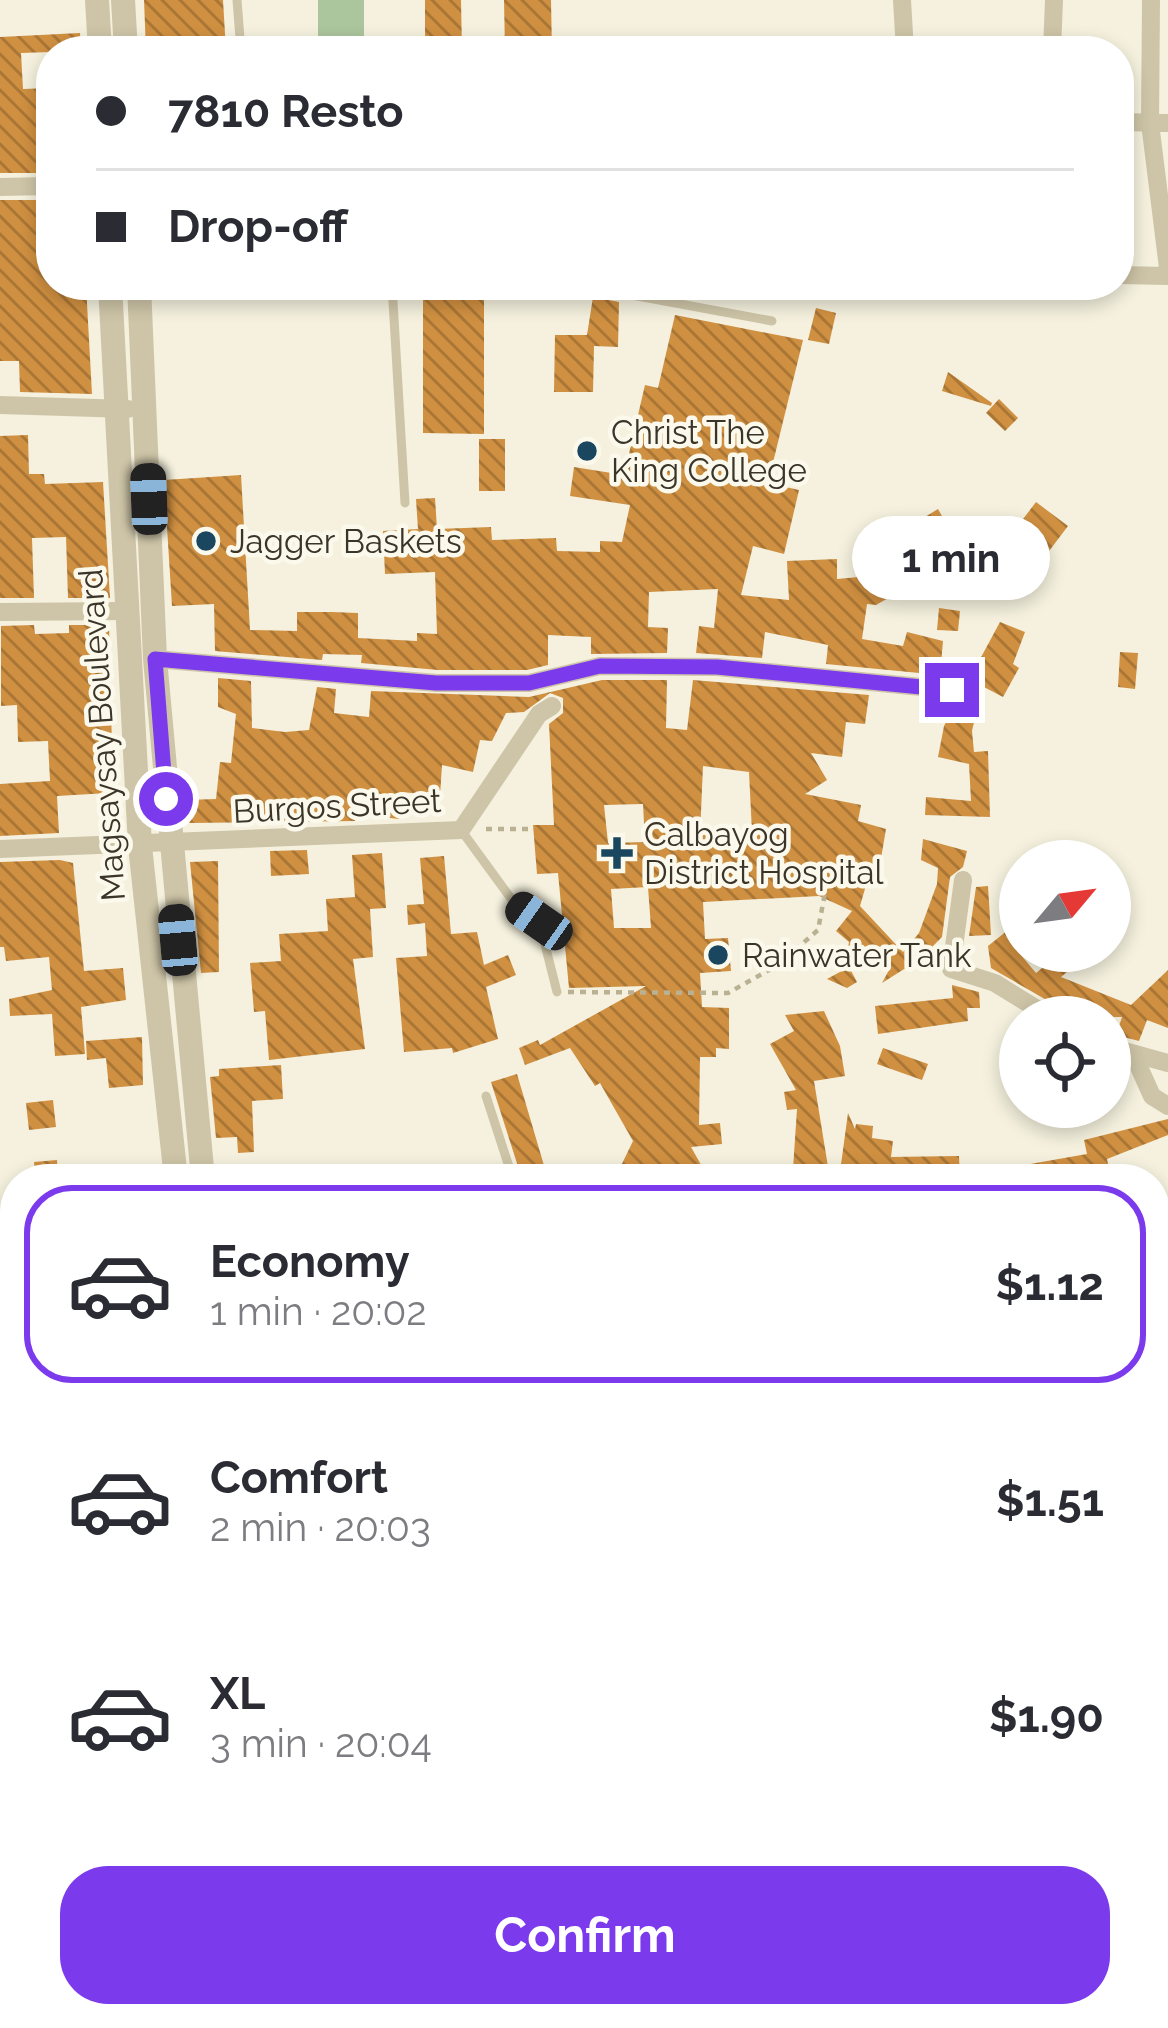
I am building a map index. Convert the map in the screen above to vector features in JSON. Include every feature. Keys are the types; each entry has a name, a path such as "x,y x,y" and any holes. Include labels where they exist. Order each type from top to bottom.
{"street":[{"path":"97,0 99,36"},
{"path":"122,0 124,36"},
{"path":"902,0 903,36"},
{"path":"1053,36 1054,0"},
{"path":"1134,274 1168,272 1151,0"},
{"path":"0,187 36,186"},
{"name":"Magsaysay Boulevard","path":"110,300 140,845 174,1164"},
{"name":"Magsaysay Boulevard","path":"141,300 154,646 201,1164"},
{"path":"0,405 145,409"},
{"path":"0,613 126,623 154,646 436,683 529,683 600,666 717,667 952,690"},
{"path":"461,830 539,714 552,706"},
{"name":"Burgos Street","path":"0,849 461,830"},
{"path":"963,880 951,969 995,983 1016,996"},
{"path":"1131,1055 1168,1063"},
{"path":"1134,1056 1152,1096 1168,1106"},
{"path":"171,1133 198,1131"}],"lane":[{"path":"236,0 240,36"},
{"path":"393,300 405,503"},
{"path":"659,300 772,321"},
{"path":"461,830 515,904 539,921 556,992"},
{"path":"486,1096 508,1164"}],"path":[{"path":"461,830 528,829"},
{"path":"556,992 728,993 778,964 818,930 828,877"}],"green space":[{"path":"318,0 364,0 364,36 318,36"}],"building":[{"path":"144,0 223,0 225,36 145,36"},
{"path":"425,0 461,0 462,36 425,36"},
{"path":"504,0 551,0 552,36 505,36"},
{"path":"80,33 36,36 36,52 21,53 23,89 36,89 36,173 0,173 0,37"},
{"path":"0,200 36,200 36,300 87,300 92,394 20,392 19,361 0,361"},
{"path":"423,300 484,300 484,434 423,433"},
{"path":"593,300 619,302 618,347 594,346 593,392 554,392 555,335 587,335"},
{"path":"816,308 836,313 829,344 808,340"},
{"path":"675,315 803,340 768,483 799,490 784,554 753,546 741,595 789,600 787,561 837,559 837,579 880,575 879,565 918,543 934,572 876,605 867,604 862,639 903,646 907,632 943,641 940,675 826,664 828,645 765,632 762,658 696,653 699,626 714,628 718,589 649,592 648,627 668,628 667,653 591,654 591,637 548,635 548,665 527,670 438,670 361,663 362,655 323,654 322,660 215,651 214,604 172,606 164,480 241,475 250,630 297,631 297,612 332,612 358,613 358,638 417,641 417,633 437,634 435,572 385,574 383,531 418,529 416,499 435,498 437,529 491,527 492,540 556,538 557,551 600,552 600,541 622,542 630,505 570,496 574,467 624,475 645,385 658,388"},
{"path":"948,372 992,403 991,406 942,391"},
{"path":"999,399 1018,418 1005,431 986,413"},
{"path":"28,435 29,474 44,474 45,484 103,482 110,598 68,598 66,537 32,538 34,598 0,598 0,436"},
{"path":"479,439 505,439 505,491 479,491"},
{"path":"1036,502 1068,526 1040,563 1034,558 1026,567 1001,548"},
{"path":"938,509 955,539 936,548 920,520"},
{"path":"939,608 960,611 958,631 937,630"},
{"path":"1000,622 1025,632 1013,664 1019,668 1003,697 982,686 972,731 974,752 988,751 990,817 925,815 926,797 971,801 969,764 938,757 944,726"},
{"path":"34,625 35,634 69,633 69,625 109,625 112,748 118,748 119,765 106,766 108,793 57,796 59,833 0,836 0,784 50,781 48,741 18,742 17,705 1,706 1,626"},
{"path":"1120,652 1138,653 1135,689 1118,687"},
{"path":"218,678 251,681 252,728 285,732 309,730 317,687 336,689 334,713 369,717 371,691 529,697 602,680 667,680 666,728 687,730 693,680 869,695 865,724 846,722 842,757 811,753 827,780 805,794 861,805 858,821 886,829 879,870 871,868 860,906 903,952 919,933 937,884 938,868 921,860 923,839 967,851 963,867 950,877 942,937 920,959 882,983 889,970 846,963 849,942 836,931 852,911 819,896 703,902 705,939 728,938 731,971 700,973 702,1007 729,1008 729,1049 716,1048 716,1057 700,1057 699,1125 720,1123 722,1144 691,1147 701,1164 622,1164 633,1141 600,1083 595,1086 570,1048 525,1065 519,1048 538,1040 540,1045 646,986 569,988 558,873 537,874 533,825 554,825 549,724 563,713 563,698 550,693 524,712 506,713 492,741 480,740 473,772 442,765 440,796 402,792 399,819 355,814 355,821 187,823 185,800 216,799 220,762 231,763 236,714 218,707","holes":["703,766 749,772 752,832 700,835","643,804 645,842 608,843 604,805","648,887 651,928 614,928 611,889"]},
{"path":"307,850 309,874 271,876 270,851"},
{"path":"382,853 386,908 370,909 373,957 353,959 365,1049 269,1060 265,1011 254,1012 250,963 281,961 279,934 328,931 326,899 355,897 352,855"},
{"path":"444,856 451,934 477,932 484,965 508,955 516,975 486,987 498,1039 453,1053 452,1048 404,1052 396,958 427,956 425,923 408,925 407,905 424,904 420,858"},
{"path":"218,861 219,972 201,973 190,862"},
{"path":"0,862 73,863 84,971 123,968 126,1000 81,1007 85,1054 55,1056 52,1014 10,1016 9,999 52,990 49,957 6,961 4,947 0,947"},
{"path":"988,886 991,935 969,936 976,887"},
{"path":"999,937 999,972 1067,972 1061,977 1108,996 1040,996 991,968 988,946"},
{"path":"849,967 857,982 847,988 827,979"},
{"path":"1168,970 1168,1028 1147,1020 1139,1041 1131,1039 1131,1005"},
{"path":"952,985 979,992 980,1008 967,1008 968,1021 878,1034 875,1006 953,998"},
{"path":"824,1011 840,1046 845,1076 814,1081 828,1164 793,1164 797,1109 787,1110 784,1092 796,1090 770,1044 794,1031 785,1015"},
{"path":"142,1037 143,1085 109,1088 106,1058 87,1060 86,1041"},
{"path":"883,1048 928,1064 922,1080 877,1064"},
{"path":"281,1065 283,1099 252,1101 254,1152 238,1153 237,1137 216,1138 210,1077 219,1076 219,1069"},
{"path":"517,1074 544,1164 517,1164 491,1082"},
{"path":"53,1100 56,1127 29,1130 26,1103"},
{"path":"848,1113 855,1129 856,1124 873,1126 872,1138 893,1141 891,1157 959,1156 959,1164 841,1164"},
{"path":"1168,1119 1168,1135 1107,1159 1108,1164 1031,1164 1087,1154 1084,1140"}],"place":[{"name":"Christ The King College","path":"587,451"},
{"name":"Jagger Baskets","path":"206,541"},
{"name":"Calbayog District Hospital","path":"617,853"},
{"name":"Rainwater Tank","path":"718,955"}],"route":[{"path":"166,799 155,659 436,683 529,683 600,666 717,667 952,690"}]}
